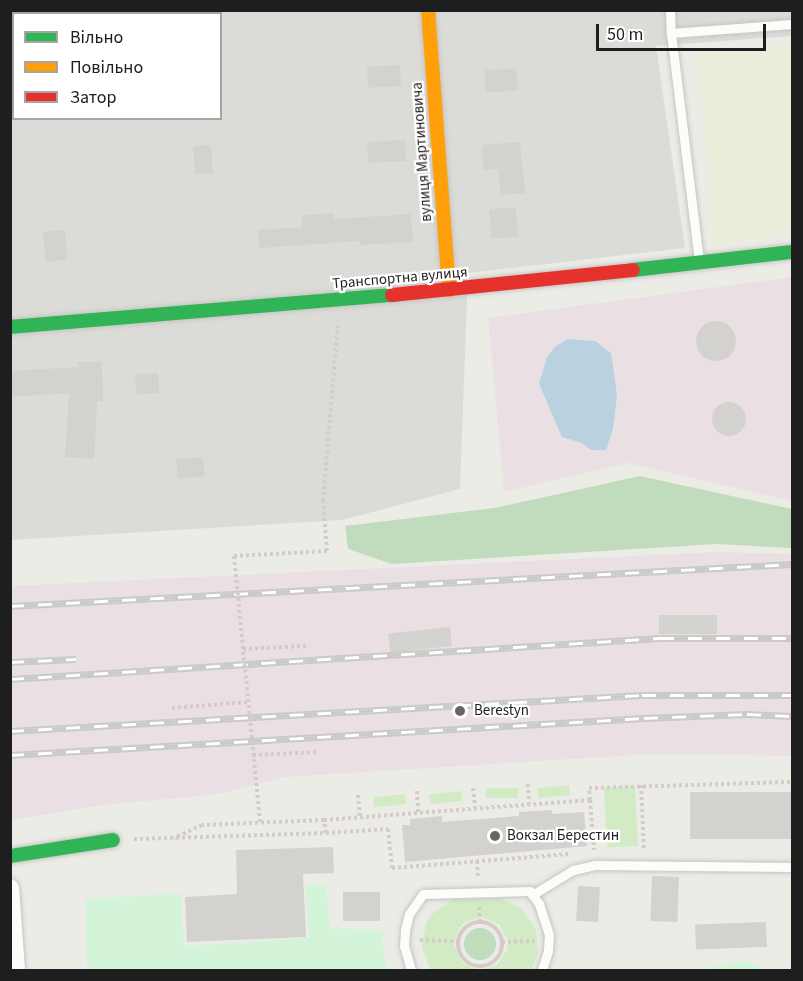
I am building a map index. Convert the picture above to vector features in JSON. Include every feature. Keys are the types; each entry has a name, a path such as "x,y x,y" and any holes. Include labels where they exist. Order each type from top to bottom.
{"street":[{"name":"вулиця Мартиновича","path":"428,10 449,290"},
{"name":"Транспортна вулиця","path":"10,327 340,301 792,252"},
{"path":"10,856 113,840"},
{"path":"10,888 16,970"}],"lane":[{"path":"670,10 700,263"},
{"path":"671,33 792,24"},
{"path":"532,894 573,870 595,865 792,867"},
{"path":"411,970 404,946 405,930 409,914 423,894 530,891 546,919 549,935 548,951 542,970"}],"path":[{"path":"260,822 234,556 327,552 323,501 340,301"},
{"path":"243,649 306,645"},
{"path":"172,708 248,702"},
{"path":"253,755 316,752"},
{"path":"595,865 589,788 792,782"},
{"path":"528,784 529,804"},
{"path":"641,785 644,865"},
{"path":"473,788 475,808"},
{"path":"417,791 418,812"},
{"path":"358,795 360,817"},
{"path":"174,838 202,825 324,820 590,800"},
{"path":"324,820 326,833"},
{"path":"113,840 326,833 388,828 392,868 571,854"},
{"path":"582,853 594,852"},
{"path":"479,904 480,922"},
{"path":"480,922 497,930 502,942 498,956 487,965 480,966 472,964 461,955 458,941 468,926 480,922"},
{"path":"422,940 458,941"},
{"path":"502,942 535,941"}],"shaded area":[{"path":"11,11 792,11 792,36 656,46 685,248 468,273 460,489 342,520 11,540"},
{"path":"792,277 792,501 628,463 504,492 488,318"},
{"path":"718,552 792,554 792,756 653,754 286,777 219,794 105,805 11,820 10,586"}],"green space":[{"path":"792,45 792,235 713,244 699,53"},
{"path":"640,476 792,509 792,548 717,544 392,564 348,549 345,526 494,508"},
{"path":"569,785 570,795 538,798 537,788"},
{"path":"635,786 638,846 607,848 604,788"},
{"path":"486,788 518,788 518,798 486,798"},
{"path":"461,791 462,801 430,804 429,794"},
{"path":"405,794 406,804 374,807 373,797"},
{"path":"326,884 330,928 383,930 383,947 388,970 87,970 86,899 181,893 184,946 309,938 306,885"},
{"path":"500,898 522,909 536,929 538,954 531,970 479,970 430,970 422,947 426,923 433,913 453,899","holes":["482,917 499,924 508,941 507,950 497,965 479,970 462,963 454,946 459,928 465,922"]},
{"path":"480,928 492,932 496,944 492,956 480,960 468,956 464,944 468,932"},
{"path":"737,961 757,964 762,970 703,970"}],"water":[{"path":"568,339 595,341 611,353 617,395 613,429 606,450 591,450 582,443 562,437 539,384 547,357 556,346"}],"building":[{"path":"400,65 401,86 368,88 367,67"},
{"path":"516,68 518,90 486,93 484,71"},
{"path":"405,140 406,161 368,163 367,142"},
{"path":"520,142 525,193 500,195 499,169 483,170 482,145"},
{"path":"211,145 213,173 195,174 193,146"},
{"path":"516,207 518,237 491,239 489,209"},
{"path":"333,213 334,219 411,214 413,242 360,245 360,241 259,248 258,230 302,227 302,215"},
{"path":"65,230 67,260 45,261 43,232"},
{"path":"716,321 730,327 736,341 730,355 716,361 702,355 696,341 702,327"},
{"path":"78,362 102,362 103,401 97,401 94,459 65,457 69,393 10,397 10,371 78,367"},
{"path":"158,373 159,393 136,394 135,374"},
{"path":"729,402 741,407 746,419 741,431 729,436 717,431 712,419 717,407"},
{"path":"203,457 205,476 178,479 176,460"},
{"path":"659,615 717,615 717,634 659,634"},
{"path":"450,627 452,646 390,652 388,633"},
{"path":"690,792 792,792 792,839 690,839"},
{"name":"Вокзал Берестин","path":"552,810 552,814 584,812 587,846 405,862 402,825 410,825 410,819 442,816 442,822 519,816 519,812"},
{"path":"333,847 334,873 303,874 306,937 187,942 185,897 237,894 236,850"},
{"path":"652,876 679,877 677,922 650,921"},
{"path":"578,886 600,887 598,922 576,921"},
{"path":"343,892 380,892 380,921 343,921"},
{"path":"766,922 767,947 696,949 695,924"}],"railway":[{"path":"10,606 792,564"},
{"path":"10,679 660,638 792,638"},
{"path":"10,662 76,659"},
{"path":"10,731 642,695 792,695"},
{"path":"10,755 644,718 747,714 792,716"}],"traffic: fast":[{"path":"633,270 792,252"},
{"path":"10,327 392,295"},
{"path":"10,856 113,840"}],"traffic: slow":[{"path":"428,10 449,290"}],"traffic: jam":[{"path":"392,295 633,270"}],"place":[{"name":"Berestyn","path":"460,711"},
{"name":"Вокзал Берестин","path":"495,836"}]}
